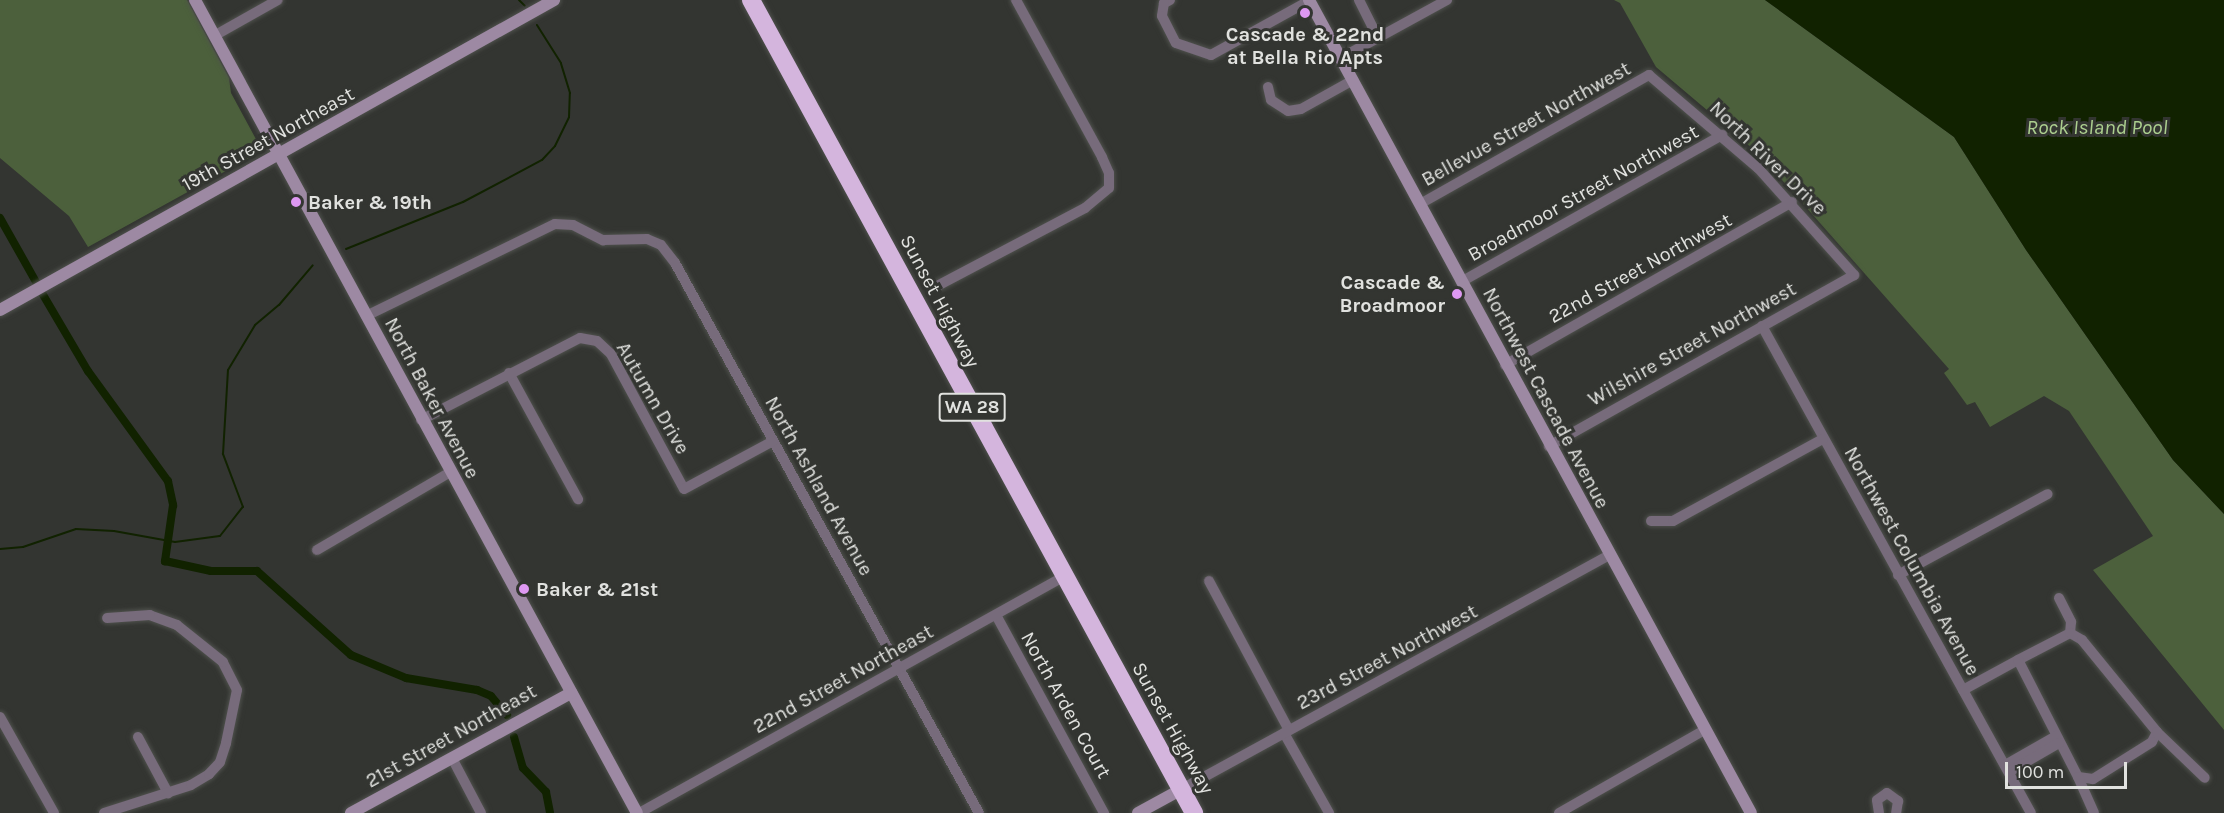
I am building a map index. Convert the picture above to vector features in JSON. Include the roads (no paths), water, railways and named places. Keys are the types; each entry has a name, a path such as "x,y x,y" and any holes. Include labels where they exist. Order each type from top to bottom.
{"highway":[{"name":"Sunset Highway","path":"751,0 1194,813"}],"street":[{"name":"North Baker Avenue","path":"195,0 449,473 638,813"},
{"path":"214,36 278,0"},
{"name":"19th Street Northeast","path":"0,310 278,157 554,0"},
{"path":"939,285 1100,198 1110,183 1102,157 1016,0"},
{"path":"1169,0 1164,3 1162,16 1176,43 1211,55 1309,0"},
{"name":"Northwest Cascade Avenue","path":"1309,0 1549,446 1751,813"},
{"path":"1359,0 1378,38"},
{"path":"1341,58 1447,0"},
{"name":"North River Drive","path":"1650,75 1722,135 1792,202 1854,275"},
{"name":"Bellevue Street Northwest","path":"1420,204 1650,75"},
{"path":"1268,87 1271,100 1288,111 1301,109 1353,80"},
{"name":"Broadmoor Street Northwest","path":"1461,282 1722,135"},
{"name":"22nd Street Northwest","path":"1505,365 1792,202"},
{"name":"North Ashland Avenue","path":"366,316 543,228 565,224 603,240 650,240 668,252 978,813"},
{"name":"Wilshire Street Northwest","path":"1549,446 1854,275"},
{"name":"Northwest Columbia Avenue","path":"1762,326 2031,813"},
{"name":"Autumn Drive","path":"421,420 580,338 597,341 611,354 684,489 773,441"},
{"path":"509,373 578,499"},
{"path":"1651,521 1673,522 1823,439"},
{"path":"317,550 449,473"},
{"path":"1898,575 2048,494"},
{"name":"23rd Street Northwest","path":"1182,789 1609,555"},
{"name":"22nd Street Northeast","path":"638,813 1065,576"},
{"path":"1209,581 1329,813"},
{"path":"2059,598 2071,622 2070,633"},
{"name":"North Arden Court","path":"996,615 1104,813"},
{"path":"104,813 168,793 200,780 220,762 236,707 232,675 206,645 160,617 107,618"},
{"path":"1963,690 2070,633"},
{"path":"2070,633 2082,640 2157,732 2205,778"},
{"path":"2018,660 2094,813"},
{"name":"21st Street Northeast","path":"351,813 571,693"},
{"path":"0,717 54,813"},
{"path":"1559,813 1706,729"},
{"path":"2078,777 2093,779 2152,742 2157,732"},
{"path":"138,737 168,793"},
{"path":"2007,768 2057,740"},
{"path":"452,758 481,813"},
{"path":"1138,813 1182,789"},
{"path":"1879,813 1877,800 1887,794 1898,801 1896,813"}],"water":[{"name":"Rock Island Pool","path":"1765,0 2224,0 2224,514 2173,460 2026,250 1954,137"}],"waterway":[{"path":"519,0 525,6"},
{"path":"346,249 463,202 542,160 555,146 569,117 570,93 561,63 537,25"},
{"path":"0,218 36,282"},
{"path":"0,549 23,547 76,529 114,531 175,542 220,536 243,507 223,454 228,370 255,325 279,305 313,265"},
{"path":"42,293 88,371 168,481 173,505 165,561 211,571 257,571 351,655 406,678 477,690 491,696 507,715"},
{"path":"514,737 523,768 546,792 550,813"}],"place":[{"name":"Cascade & 22nd at Bella Rio Apts","path":"1305,13"},
{"name":"Baker & 19th","path":"296,202"},
{"name":"Cascade & Broadmoor","path":"1457,294"},
{"name":"Baker & 21st","path":"524,589"}]}
